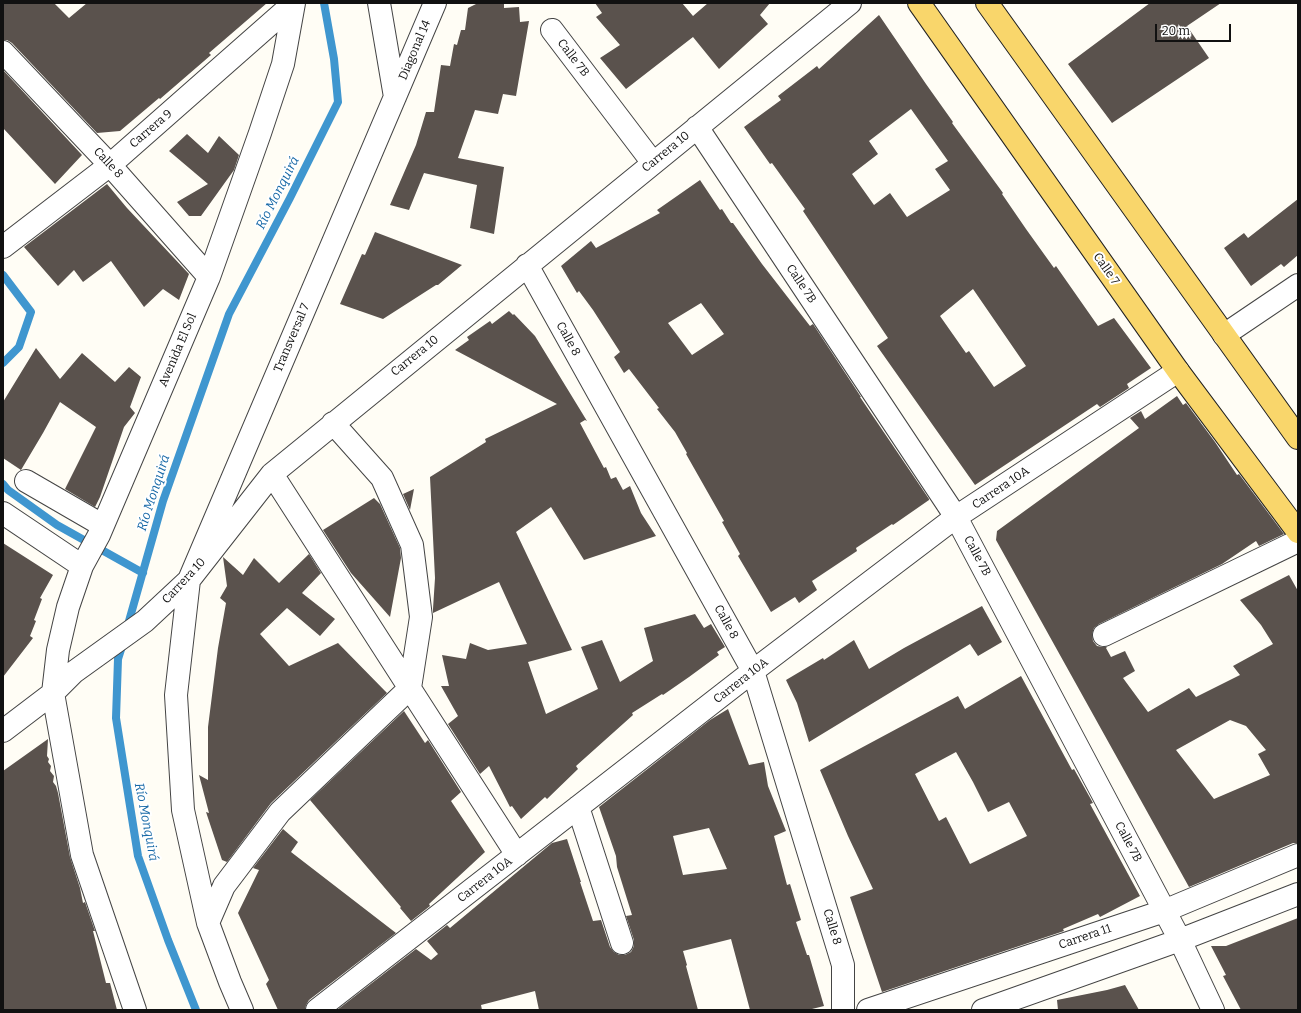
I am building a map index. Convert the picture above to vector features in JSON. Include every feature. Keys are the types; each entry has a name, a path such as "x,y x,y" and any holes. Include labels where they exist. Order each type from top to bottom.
{"main road":[{"name":"Calle 7","path":"919,3 1178,370 1298,532"},
{"path":"986,3 1298,438"}],"street":[{"name":"Carrera 9","path":"3,247 110,165 294,3"},
{"name":"Avenida El Sol","path":"135,1010 82,854 54,693 58,650 68,607 84,562 100,530 209,277 260,133 282,64 294,3"},
{"path":"379,3 395,97"},
{"name":"Diagonal 14","path":"395,97 435,3"},
{"name":"Carrera 10","path":"3,731 54,693 74,672 146,621 189,580 272,474 850,3"},
{"name":"Calle 7B","path":"552,30 653,163"},
{"name":"Calle 8","path":"3,52 110,165 209,277"},
{"name":"Transversal 7","path":"189,580 395,97"},
{"name":"Calle 7B","path":"697,127 956,518 1180,940 1213,1010"},
{"name":"Calle 8","path":"527,265 753,671 843,965 843,1010"},
{"path":"1224,335 1298,285"},
{"name":"Carrera 10A","path":"317,1010 753,671 956,518 1178,370"},
{"path":"208,922 224,886 280,812 410,688 421,617 412,544 382,478 333,423"},
{"path":"272,474 517,855"},
{"path":"26,481 100,530"},
{"path":"3,514 84,562"},
{"path":"1104,636 1298,541"},
{"path":"189,580 176,695 183,810 208,922 242,1010"},
{"path":"578,807 622,943"},
{"name":"Carrera 11","path":"868,1010 1164,911 1298,855"},
{"path":"983,1010 1180,940 1298,894"}],"building":[{"path":"3,3 54,3 69,18 87,3 267,3 209,53 211,55 120,131 97,133 12,43 7,40 3,40"},
{"path":"478,3 504,3 504,8 519,7 520,22 529,21 516,96 503,94 498,114 475,110 458,158 504,167 494,234 470,228 477,185 424,173 409,210 390,205 416,145 426,112 434,112 441,65 450,66 454,44 457,45 461,30 465,30 468,8"},
{"path":"595,3 682,3 693,16 708,3 770,3 760,15 768,24 719,69 693,37 626,89 600,58 620,45 596,17 602,13"},
{"path":"1150,3 1221,3 1187,26 1209,58 1112,123 1068,64"},
{"path":"879,15 953,122 952,123 1003,193 1002,194 1026,229 1054,268 1056,266 1098,326 1114,318 1151,368 1127,384 1129,388 1100,407 1097,404 975,485 877,346 888,338 803,211 805,209 772,163 770,164 744,127 781,100 778,96 817,66 819,69","holes":["911,109 948,161 935,169 950,190 907,217 890,193 874,205 852,174 878,154 869,141","973,289 1026,366 994,387 969,351 966,353 940,316"]},
{"path":"3,70 82,155 55,184 3,128"},
{"path":"187,134 208,153 219,136 239,155 234,170 201,216 189,216 177,202 208,184 169,151"},
{"path":"700,180 720,210 722,209 731,223 733,223 762,264 810,326 813,324 929,499 893,525 892,524 856,548 857,551 812,581 817,590 799,603 795,597 771,612 738,556 740,554 722,522 724,521 675,432 657,409 659,408 629,369 624,373 614,357 620,352 593,310 579,291 577,293 561,266 591,241 596,248 660,213 657,210","holes":["701,303 724,334 692,355 668,323"]},
{"path":"107,184 127,208 189,274 179,300 163,289 144,307 111,261 83,282 74,270 58,286 24,247"},
{"path":"1298,199 1298,255 1284,267 1281,264 1251,286 1224,248 1244,233 1248,238"},
{"path":"375,232 462,265 438,285 383,319 340,304 362,254 365,255"},
{"path":"509,311 513,315 514,314 535,336 587,421 585,420 580,423 604,468 606,467 611,479 616,477 623,490 630,486 641,513 656,536 584,560 551,507 516,532 572,650 528,662 546,714 598,689 581,647 602,640 620,682 653,661 644,628 695,614 704,628 711,624 725,647 717,652 719,655 689,677 663,695 662,694 632,713 633,715 576,766 578,769 547,799 545,797 521,819 512,806 510,807 489,766 480,774 448,724 458,716 441,686 449,686 442,655 466,659 470,643 488,650 527,644 499,582 433,613 435,578 430,477 486,442 485,439 557,404 455,350 469,340 467,337 490,321 492,324"},
{"path":"36,348 60,379 82,353 115,382 129,367 141,377 130,407 135,413 124,427 100,497 95,507 65,489 96,427 60,402 21,470 3,458 3,402"},
{"path":"1177,396 1183,405 1186,403 1237,475 1239,474 1284,534 1259,546 1256,541 1222,564 1099,624 1094,628 1092,634 1093,641 1097,646 1107,647 1106,648 1111,657 1125,651 1135,671 1123,678 1148,712 1189,688 1196,697 1240,675 1233,666 1273,644 1261,625 1240,600 1289,575 1298,591 1298,843 1293,843 1189,887 996,540 997,531 1139,428 1130,418 1141,411 1145,419","holes":["1230,720 1246,726 1266,750 1258,754 1270,775 1214,799 1176,750"]},
{"path":"414,489 410,510 403,494"},
{"path":"374,498 380,504 400,548 401,558 390,617 351,573 323,530"},
{"path":"3,543 53,575 40,598 42,599 30,636 33,638 3,677"},
{"path":"309,554 321,573 302,593 335,619 320,636 287,608 260,634 289,666 338,643 387,693 271,803 227,862 222,860 206,812 209,813 199,775 208,780 208,727 218,648 226,603 220,598 227,586 223,557 243,575 254,558 279,583"},
{"path":"982,606 1002,642 978,656 970,644 809,742 797,703 786,680 823,658 824,660 854,640 869,669 904,648"},
{"path":"1021,676 1072,770 1074,769 1093,803 1090,804 1140,896 1100,917 1098,914 1063,929 1064,931 882,992 850,897 873,889 848,836 820,770 958,696 965,709","holes":["956,752 988,812 1009,802 1027,836 970,864 946,817 939,821 915,774"]},
{"path":"728,709 749,765 764,762 768,786 786,831 774,836 787,885 790,884 801,920 796,922 807,955 809,955 824,1006 808,1010 750,1010 731,939 683,951 698,1010 539,1010 535,991 481,1005 482,1010 337,1010 416,949 431,960 438,954 427,941 447,925 450,928 552,843 567,839 593,921 601,920 610,947 614,952 619,955 625,955 631,952 634,946 634,940 626,916 632,915 617,867 616,856 599,807 710,720","holes":["709,828 727,869 683,875 673,836"]},
{"path":"404,711 425,743 428,740 461,792 451,801 485,852 429,904 430,906 411,921 400,908 401,907 310,800"},
{"path":"48,739 48,762 51,766 50,771 54,776 53,782 58,793 70,857 83,903 85,902 95,931 93,931 106,983 110,983 117,1010 3,1010 3,771"},
{"path":"283,829 298,842 291,852 396,933 309,1000 305,1010 278,1010 266,984 269,980 238,913 259,870 253,868"},
{"path":"1298,918 1298,1010 1241,1010 1223,976 1226,975 1211,946 1226,946"},
{"path":"1125,985 1139,1010 1058,1010 1057,1000"}],"waterway":[{"name":"Río Monquirá","path":"127,628 163,501 229,314 290,198 338,102 334,59 324,3"},
{"path":"3,275 31,312 19,347 3,363"},
{"path":"3,484 8,490 57,525 143,573"},
{"name":"Río Monquirá","path":"123,643 118,659 116,718 138,856 168,940 196,1010"}]}
